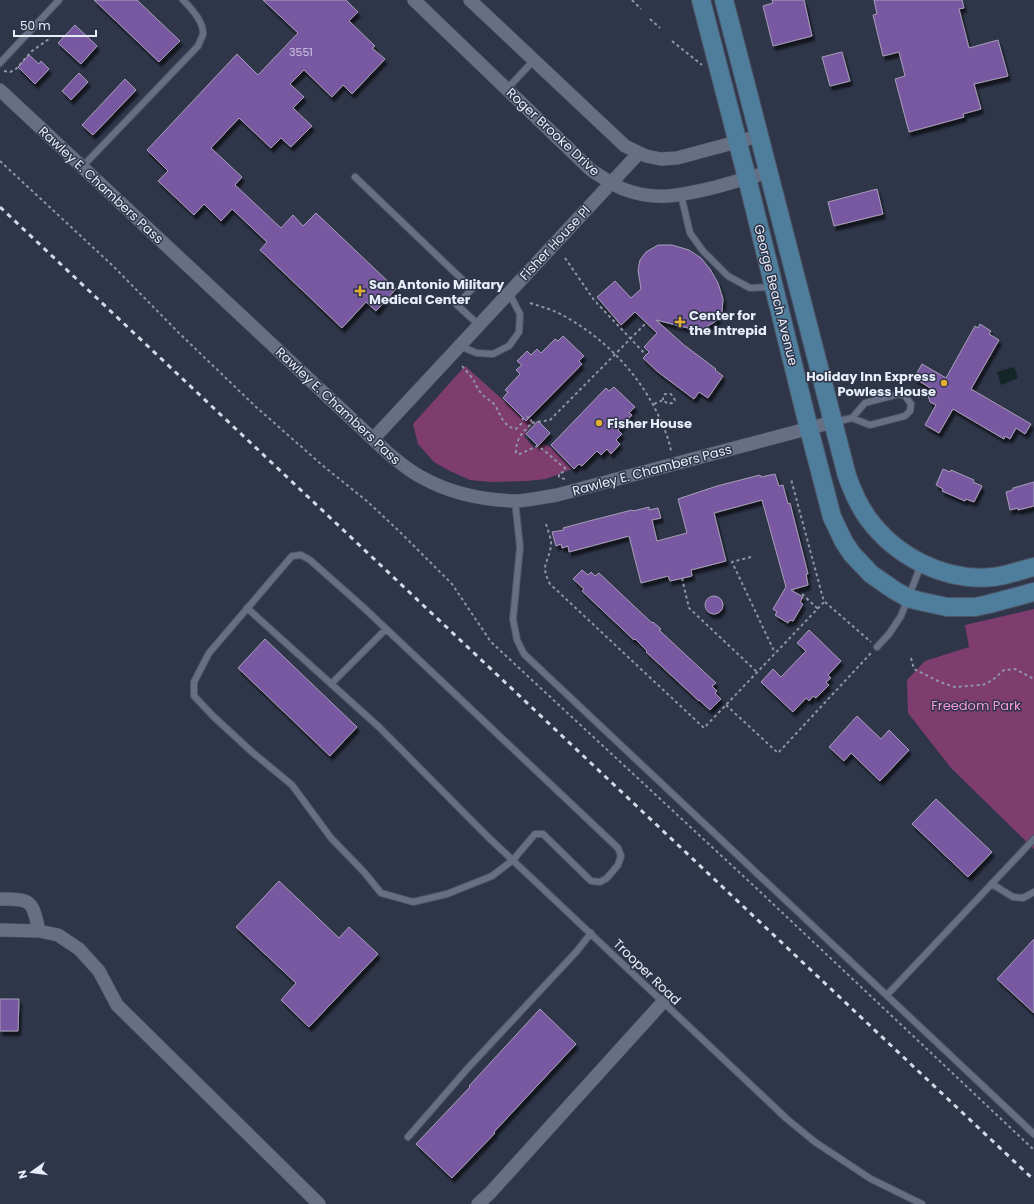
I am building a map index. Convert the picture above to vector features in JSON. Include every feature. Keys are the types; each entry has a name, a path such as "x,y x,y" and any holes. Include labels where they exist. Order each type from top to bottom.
{"street":[{"path":"470,0 625,146 639,153 661,159 677,158 759,136"},
{"name":"George Beach Avenue","path":"701,0 832,517 844,542 852,554 882,583 908,598 933,605 975,607 1034,592"},
{"name":"George Beach Avenue","path":"724,0 847,476 855,496 866,516 875,528 891,543 908,556 935,569 949,573 979,577 994,577 1034,567"},
{"name":"Roger Brooke Drive","path":"419,2 591,170 623,189 646,195 681,195 769,172"},
{"name":"Rawley E. Chambers Pass","path":"0,90 373,439 405,467 423,478 443,487 462,493 515,501 557,495 833,422"},
{"name":"Fisher House Pl","path":"373,439 639,153"},
{"path":"0,899 20,899 28,902 33,907 39,931"},
{"path":"0,930 39,931 58,935 79,949 99,971 117,1005 319,1204"},
{"path":"478,1204 663,1002"}],"lane":[{"path":"0,62 59,0"},
{"path":"82,167 198,46 203,33 199,20 192,8 183,0"},
{"path":"507,89 534,60"},
{"path":"355,177 472,289 457,305 479,325"},
{"path":"681,195 690,233 704,251 728,276 750,288 774,287"},
{"path":"459,346 477,353 494,354 509,346 519,332 520,314 509,293"},
{"path":"833,422 852,418 870,425 905,416 910,411 911,404 905,396 899,394 864,403 852,418"},
{"path":"515,501 520,547 513,619 517,640 524,654 1034,1134"},
{"path":"301,554 310,560 386,629 618,848 621,856 618,865 607,878 600,882 591,881 543,834 535,834 513,860 492,876 447,894 413,902 381,893 364,872 331,838 292,785 246,747 194,696 194,682 209,653 247,608 292,556 301,554"},
{"path":"877,647 889,634 901,616 922,563"},
{"name":"Trooper Road","path":"247,608 379,727 476,825 787,1119 815,1142 870,1179 922,1204"},
{"path":"331,684 386,629"},
{"path":"887,996 1034,839"},
{"path":"992,884 1012,897 1023,898 1034,892"},
{"path":"408,1137 468,1068 577,951 591,933"}],"path":[{"path":"632,0 641,9"},
{"path":"650,19 660,28"},
{"path":"4,71 10,72 15,70 32,50 49,40"},
{"path":"672,41 702,65"},
{"path":"565,258 594,300 646,355"},
{"path":"530,303 564,316 596,338 616,355 654,404 669,439 671,451"},
{"path":"567,480 559,477 559,473 564,472 565,468 553,460 546,451 537,446 520,454 516,453 516,444 518,439 532,423 550,420 646,323"},
{"path":"462,366 478,389 495,405 504,423 511,428 516,429 522,423 523,418 530,417 532,423"},
{"path":"654,404 663,400 665,394 670,394 675,400 668,404 663,400"},
{"path":"726,705 778,753 877,647 824,602 791,479"},
{"path":"546,524 551,545 545,564 545,574 550,584 704,728 824,602"},
{"path":"751,557 732,562 775,653"},
{"path":"682,578 689,608 757,672"},
{"path":"802,594 818,609"},
{"path":"911,658 914,669 954,687 986,684 1004,670 1014,669 1034,679"}],"green space":[{"path":"465,366 520,417 530,417 532,423 524,436 534,448 544,444 550,447 572,469 546,479 492,482 470,480 434,462 418,444 413,424"},
{"name":"Freedom Park","path":"1034,609 1034,849 951,768 908,713 907,680 925,661 969,647 965,625"}],"shaded area":[{"path":"1014,367 1018,378 1001,385 997,372"}],"building":[{"path":"94,0 137,0 180,41 159,62"},
{"path":"263,0 346,0 358,12 349,21 375,46 372,48 385,59 352,94 343,85 332,97 304,70 290,84 304,97 293,108 312,126 291,147 281,138 271,148 239,118 211,148 242,177 235,185 281,228 293,215 303,226 316,213 396,289 376,311 366,302 342,328 260,250 267,242 232,209 221,221 204,204 194,215 158,181 168,171 147,150 237,54 258,75 298,33"},
{"path":"772,0 804,0 812,36 773,46 763,6 773,3"},
{"path":"874,0 962,0 964,8 959,9 969,48 998,40 1008,76 974,84 981,109 963,114 964,117 909,132 895,79 905,76 899,52 883,56 873,15 877,14"},
{"path":"75,25 97,46 81,64 58,43"},
{"path":"842,52 850,81 830,86 822,57"},
{"path":"29,55 39,64 41,61 49,69 35,84 18,67"},
{"path":"79,73 88,82 71,100 62,91"},
{"path":"125,79 136,90 93,135 82,125"},
{"path":"877,189 883,214 834,226 828,202"},
{"name":"Center for the Intrepid","path":"658,245 672,245 689,250 701,258 710,269 718,283 723,299 722,312 716,321 705,328 692,329 656,320 684,345 723,376 708,398 699,392 694,399 658,372 643,358 649,352 644,347 657,333 635,312 621,325 597,297 615,281 631,298 641,289 638,270 640,260 646,252"},
{"name":"Holiday Inn Express Powless House","path":"980,324 991,331 989,334 999,340 971,389 1031,424 1025,434 1016,428 1010,439 1005,436 1004,439 953,409 939,433 925,425 936,405 930,402 928,395 932,389 914,378 922,364 946,378 975,326 978,328"},
{"path":"563,336 584,356 579,361 582,364 526,421 503,398 508,392 505,390 520,374 516,370 522,365 517,361 527,351 531,355 537,349 541,353 555,339 558,341"},
{"name":"Fisher House","path":"614,387 635,407 629,413 632,415 618,430 622,434 616,440 620,444 611,454 607,449 601,455 597,451 582,466 579,464 574,469 551,445 606,388 609,391"},
{"path":"538,421 550,433 538,446 526,434"},
{"path":"943,469 950,472 951,470 974,480 973,482 982,486 974,502 966,499 965,501 942,491 943,489 936,485"},
{"path":"775,474 779,486 783,485 788,504 790,503 808,574 806,574 808,585 791,590 803,597 800,602 803,604 793,621 790,620 788,623 775,615 777,612 773,609 786,587 762,500 714,513 726,561 691,570 692,576 670,581 668,576 641,583 629,536 569,552 568,546 562,548 561,544 556,546 552,532 564,530 563,528 589,521 649,507 649,510 658,508 661,518 652,520 657,541 687,533 678,499 717,486 760,475 761,477"},
{"path":"1034,482 1034,506 1018,510 1018,508 1010,510 1006,492 1013,490 1013,488"},
{"path":"582,570 588,575 591,572 595,576 599,573 652,623 653,622 661,629 659,630 716,683 712,686 717,691 715,693 721,699 710,710 582,591 584,589 573,579"},
{"path":"710,596 718,596 723,601 721,612 718,614 710,614 705,609 705,601"},
{"path":"809,630 841,661 828,675 831,678 826,682 829,685 816,698 813,696 809,701 806,698 793,712 761,682 773,669 781,677 806,651 797,643"},
{"path":"265,639 357,727 330,756 238,668"},
{"path":"857,716 881,739 889,730 909,750 880,781 851,753 844,761 829,747"},
{"path":"936,799 992,852 968,877 912,824"},
{"path":"279,881 339,938 349,927 378,954 309,1027 281,1000 296,983 236,927"},
{"path":"1034,939 1034,1013 997,979"},
{"path":"0,999 19,999 18,1031 0,1031"},
{"path":"540,1009 576,1044 452,1178 416,1144 470,1087 469,1086"}],"railway":[{"path":"0,207 1034,1180"}],"place":[{"name":"San Antonio Military Medical Center","path":"360,291"},
{"name":"Center for the Intrepid","path":"680,322"},
{"name":"Holiday Inn Express Powless House","path":"944,383"},
{"name":"Fisher House","path":"599,423"}]}
